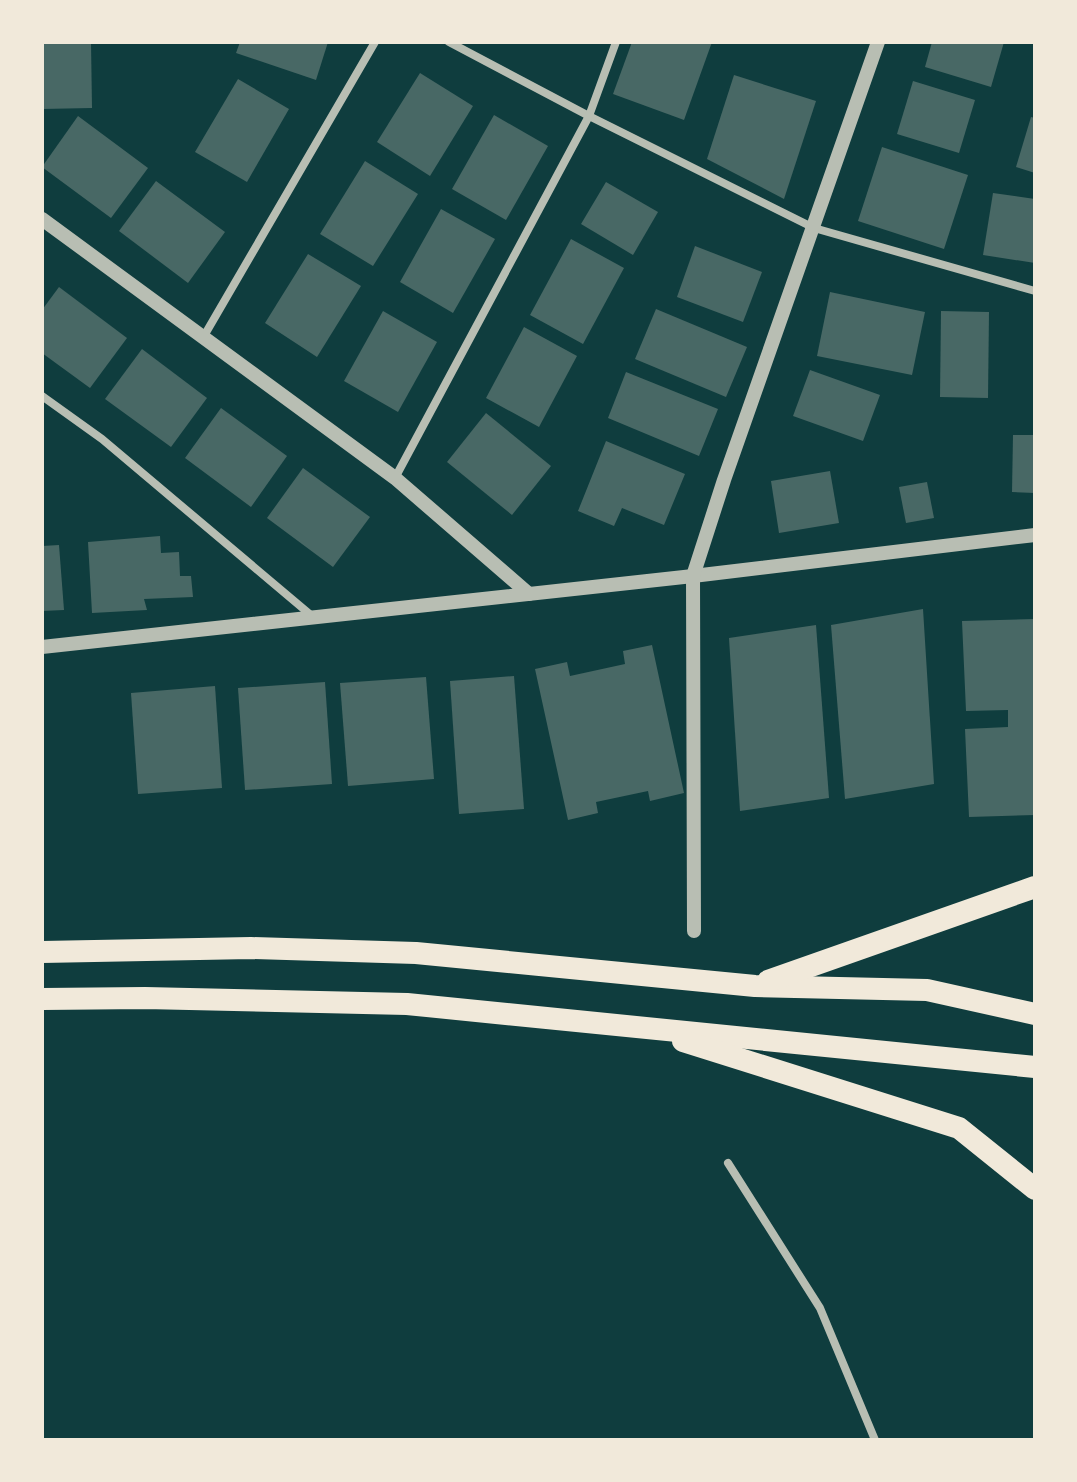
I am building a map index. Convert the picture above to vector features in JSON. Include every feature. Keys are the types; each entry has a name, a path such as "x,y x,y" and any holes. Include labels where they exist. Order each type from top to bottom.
{"highway":[{"path":"755,986 1035,887"},
{"path":"42,952 251,948 416,953 755,986 927,990 1035,1014"},
{"path":"42,999 145,998 407,1004 1035,1067"},
{"path":"640,1028 959,1128 1035,1189"}],"street":[{"path":"204,336 375,42"},
{"path":"449,42 814,228 1035,291"},
{"path":"395,478 589,116 616,42"},
{"path":"694,931 693,576 878,42"},
{"path":"42,219 395,478 529,594"},
{"path":"42,396 102,439 312,616"},
{"path":"42,647 693,576 1035,535"},
{"path":"728,1163 820,1308 875,1440"}],"building":[{"path":"42,42 91,42 92,108 42,109"},
{"path":"240,42 328,42 316,80 236,53"},
{"path":"632,42 712,42 684,120 613,94"},
{"path":"932,42 1004,42 991,87 925,67"},
{"path":"420,73 473,106 430,176 377,142"},
{"path":"734,75 816,101 784,199 707,159"},
{"path":"238,79 289,109 247,182 195,152"},
{"path":"913,81 975,100 959,153 897,134"},
{"path":"494,115 548,146 506,220 452,189"},
{"path":"78,116 148,168 111,218 42,167"},
{"path":"1031,117 1035,118 1035,173 1016,167"},
{"path":"882,147 968,175 944,249 858,221"},
{"path":"365,161 418,194 373,266 320,234"},
{"path":"156,181 225,232 188,283 119,231"},
{"path":"606,182 658,212 633,255 581,224"},
{"path":"993,193 1035,199 1035,263 983,255"},
{"path":"441,209 495,239 453,313 400,282"},
{"path":"571,239 624,268 583,344 530,315"},
{"path":"695,246 762,272 743,322 677,297"},
{"path":"308,254 361,286 317,357 265,323"},
{"path":"59,287 127,338 90,388 42,353 42,310"},
{"path":"830,292 925,312 912,375 817,356"},
{"path":"656,309 747,347 726,397 635,359"},
{"path":"383,311 437,342 398,412 344,381"},
{"path":"941,311 989,312 988,398 940,397"},
{"path":"524,327 577,356 539,427 486,398"},
{"path":"142,349 207,398 171,447 105,399"},
{"path":"810,370 880,395 863,441 793,416"},
{"path":"626,372 718,409 699,456 608,418"},
{"path":"221,408 287,456 251,507 185,458"},
{"path":"486,413 551,466 512,515 447,462"},
{"path":"1013,435 1035,435 1035,493 1012,492"},
{"path":"606,441 685,474 664,525 622,508 614,526 578,511"},
{"path":"303,468 370,517 333,567 267,518"},
{"path":"830,471 839,523 779,533 771,481"},
{"path":"927,482 934,518 906,523 899,487"},
{"path":"160,536 161,553 179,552 180,576 191,576 193,597 144,599 147,610 92,613 88,542"},
{"path":"59,545 64,610 42,611 42,546"},
{"path":"923,609 934,784 845,799 831,625"},
{"path":"1035,619 1035,815 969,817 965,729 1008,727 1008,710 966,711 962,621"},
{"path":"816,625 829,798 740,811 729,638"},
{"path":"652,645 684,793 650,801 648,791 596,802 598,813 568,820 535,669 567,662 570,676 625,664 623,651"},
{"path":"514,676 524,809 459,814 450,681"},
{"path":"426,677 434,779 348,786 340,683"},
{"path":"325,682 332,784 245,790 238,688"},
{"path":"215,686 222,788 138,794 131,693"}]}
